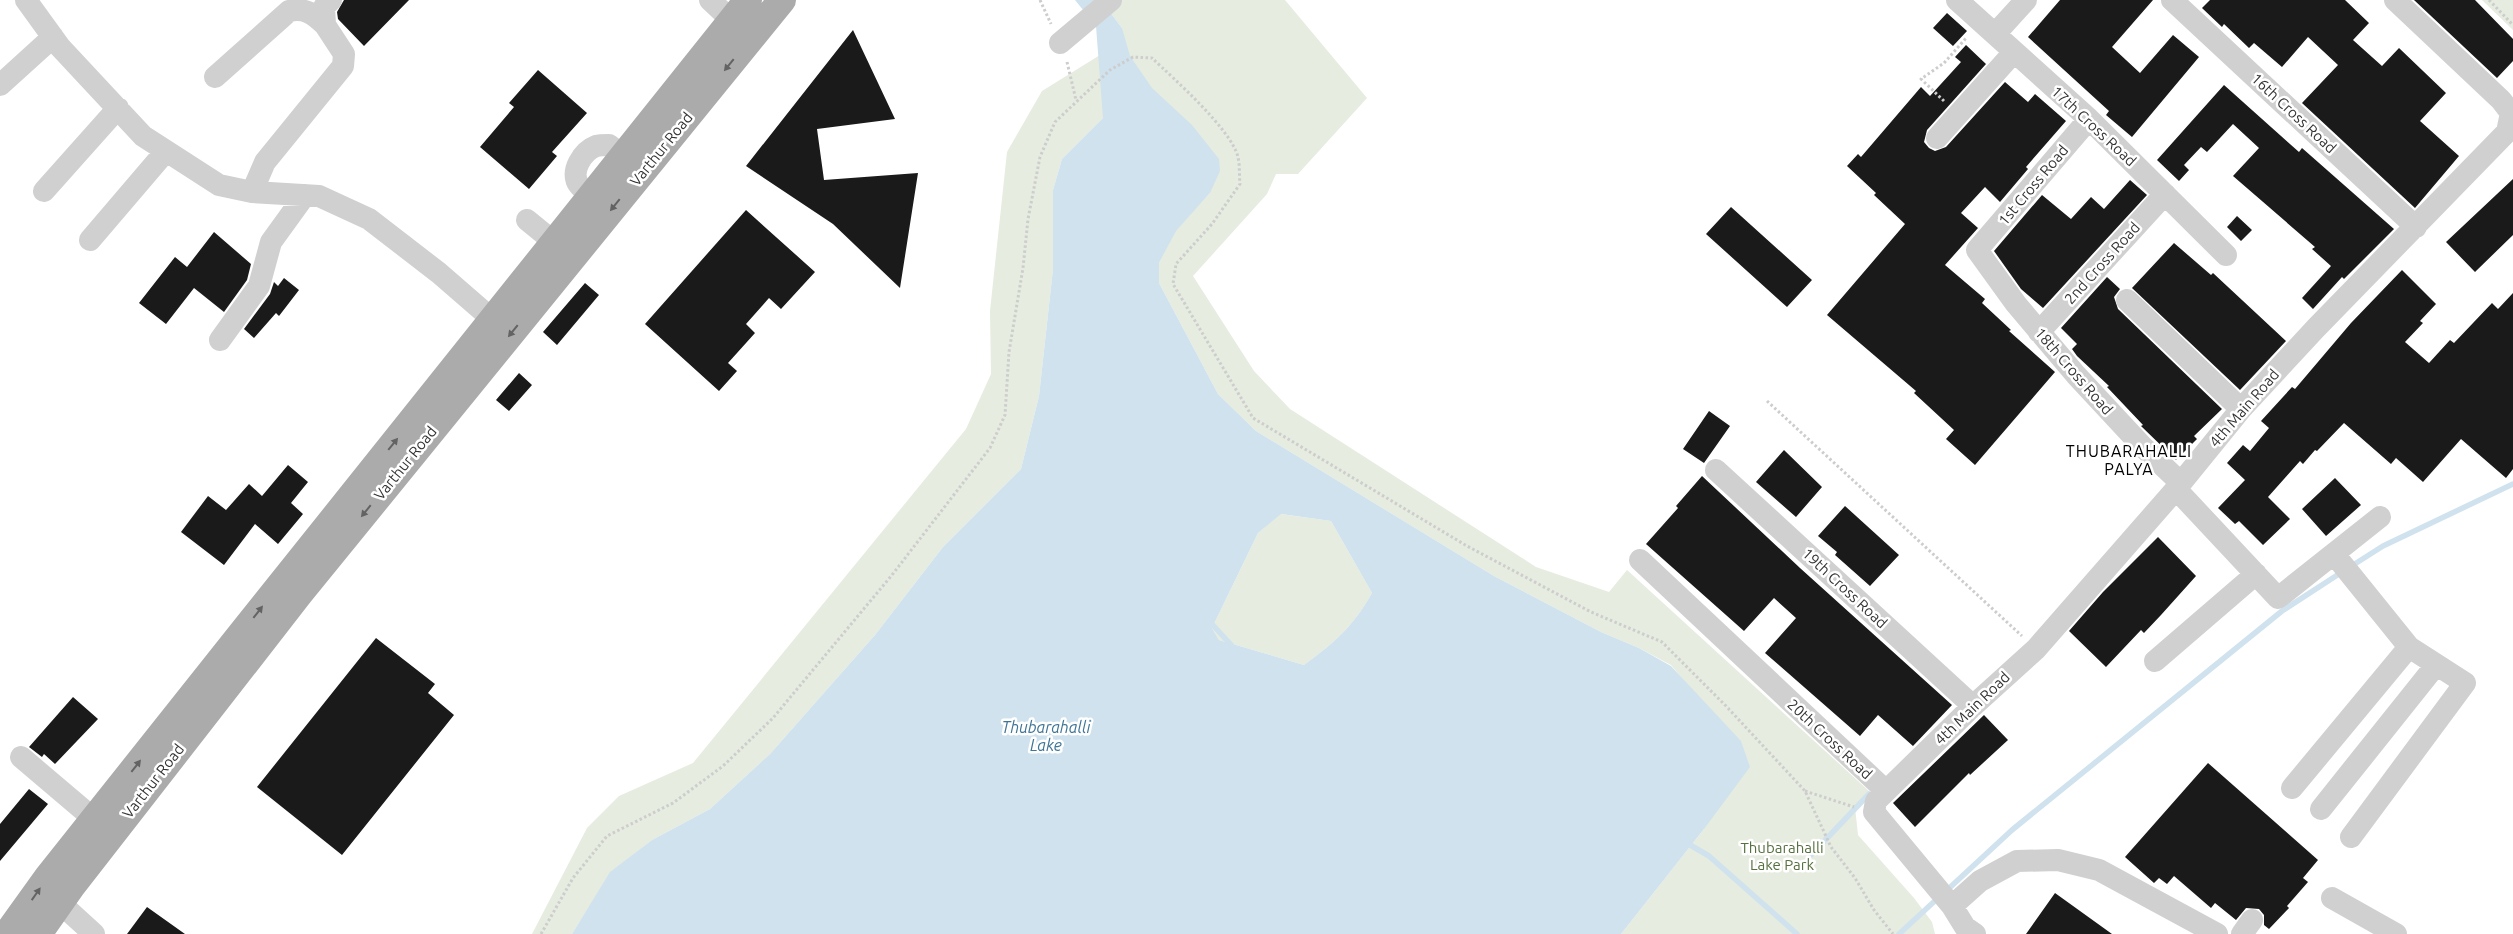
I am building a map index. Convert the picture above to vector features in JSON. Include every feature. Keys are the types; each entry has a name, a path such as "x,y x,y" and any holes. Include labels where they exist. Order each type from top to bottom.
{"main road":[{"name":"Varthur Road","path":"7,934 94,818 250,639 741,30 748,0"},
{"name":"Varthur Road","path":"38,934 250,639 492,319 622,156 741,30 782,0"}],"street":[{"path":"26,0 53,37 143,136 219,184 252,192 319,196 369,219 439,273 492,319"},
{"path":"325,25 324,7 330,0"},
{"path":"710,0 741,30"},
{"path":"1060,43 1111,0"},
{"name":"17th Cross Road","path":"1958,0 2089,120 2226,255"},
{"path":"1988,28 2026,0"},
{"name":"16th Cross Road","path":"2172,0 2416,227"},
{"path":"2394,0 2507,94"},
{"path":"215,77 289,11 296,9 315,15 325,25 344,54 343,66 265,162 252,192"},
{"path":"0,85 53,37"},
{"path":"1937,138 2014,52"},
{"name":"4th Main Road","path":"1886,791 2036,648 2179,486 2241,409 2316,328 2510,134 2511,113 2507,94"},
{"path":"44,191 118,108"},
{"name":"1st Cross Road","path":"1977,250 2089,120"},
{"path":"90,240 166,150"},
{"name":"2nd Cross Road","path":"2039,332 2166,194"},
{"path":"220,340 259,286 271,242 305,196"},
{"path":"527,220 554,242"},
{"name":"18th Cross Road","path":"1977,250 2039,332 2278,598 2342,565"},
{"path":"2127,300 2241,409"},
{"name":"19th Cross Road","path":"1716,470 1973,706"},
{"path":"2351,838 2465,683 2409,647 2342,565 2380,518"},
{"name":"20th Cross Road","path":"1640,560 1886,791 1876,801 1874,812 1950,903 1965,927 1975,934"},
{"path":"2155,661 2256,574"},
{"path":"2292,788 2409,647"},
{"path":"2321,809 2436,665"},
{"path":"21,757 94,818"},
{"path":"1950,903 1980,881 2017,861 2058,860 2099,870 2217,934"},
{"path":"2332,898 2396,934"},
{"path":"60,903 94,934"}],"path":[{"path":"2490,0 2513,25"},
{"path":"1958,114 1921,80 1988,28"},
{"path":"540,934 573,878 607,836 673,803 723,766 773,718 892,575 990,448 1005,415 1009,352 1023,268 1028,219 1040,157 1055,122 1110,70 1133,57 1152,58 1201,104 1238,156 1240,184 1212,224 1176,264 1173,284 1254,418 1468,546 1591,612 1662,642 1726,706 1805,791 1831,847 1855,878 1874,910 1892,933"},
{"path":"1767,401 2036,648"},
{"path":"1805,791 1855,807"}],"green space":[{"name":"Thubarahalli Lake Park","path":"1101,0 1285,0 1367,98 1298,174 1276,174 1267,194 1193,276 1254,371 1290,409 1536,567 1609,592 1627,570 1869,791 1855,807 1858,835 1914,898 1932,922 1935,934 1621,934 1704,829 1701,701 1671,665 1639,648 1601,632 1494,576 1256,431 1218,394 1159,283 1159,263 1175,231 1210,193 1103,118 1062,159 1053,190 1053,269 1039,396 1021,469 943,547 875,635 770,754 710,809 652,840 611,872 572,934 532,934 587,828 619,796 693,763 966,429 991,374 990,311 1007,152 1042,91 1113,47 1122,28"},
{"path":"2482,0 2513,0 2513,30"},
{"path":"1280,514 1331,521 1372,593 1342,634 1304,665 1219,640 1212,628 1258,533"}],"water":[{"name":"Thubarahalli Lake","path":"1075,0 1101,0 1122,28 1130,56 1152,88 1192,125 1219,159 1220,171 1210,193 1176,231 1159,263 1159,283 1218,394 1256,431 1494,576 1601,632 1639,648 1671,666 1741,741 1750,767 1621,934 572,934 610,872 652,840 710,809 770,754 875,635 943,547 1021,469 1039,396 1053,269 1053,190 1062,159 1103,118 1096,26","holes":["1281,514 1331,521 1372,593 1342,634 1304,665 1219,640 1212,628 1258,533"]}],"building":[{"path":"344,0 409,0 364,46 338,19 337,12"},
{"path":"2060,0 2153,0 2112,47 2140,73 2173,35 2199,57 2132,137 2106,115 2109,111 2028,37"},
{"path":"2210,0 2345,0 2369,23 2353,40 2382,66 2399,48 2446,93 2420,121 2459,156 2415,208 2302,103 2338,65 2308,37 2282,67 2254,43 2249,48 2224,24 2222,27 2202,8"},
{"path":"2414,0 2475,0 2513,39 2513,61 2497,78"},
{"path":"1947,13 1967,31 1953,46 1933,28"},
{"path":"853,30 895,119 817,129 824,180 918,173 900,288 833,224 746,166"},
{"path":"1966,45 1986,64 1927,130 1924,142 1929,148 1935,151 1946,147 2005,82 2028,102 2035,94 2066,121 2026,167 2028,169 2000,202 1985,187 1961,213 1978,228 1945,265 1985,299 1982,303 2011,330 2009,331 2055,372 1975,465 1946,439 1954,430 1914,393 1916,391 1827,315 1905,224 1847,166 1858,154 1861,157 1921,87 1930,96 1961,62 1955,57"},
{"path":"538,70 587,113 552,152 557,156 529,189 480,147 514,107 509,103"},
{"path":"2224,85 2299,152 2302,148 2394,229 2344,279 2342,277 2313,309 2302,298 2331,266 2312,249 2315,247 2233,176 2259,148 2233,124 2207,152 2201,147 2184,165 2189,170 2179,181 2157,160"},
{"path":"2513,179 2513,235 2475,272 2446,242"},
{"path":"2130,180 2147,195 2043,308 2021,289 1994,251 2042,195 2071,219 2091,197 2104,209"},
{"path":"1731,207 1812,280 1787,307 1706,234"},
{"path":"746,210 815,272 781,309 769,298 746,324 755,333 728,363 737,371 719,391 645,324"},
{"path":"2237,216 2252,230 2241,241 2227,227"},
{"path":"214,232 251,264 247,280 224,312 194,288 166,324 139,303 175,257 187,267"},
{"path":"2174,243 2211,275 2213,273 2286,341 2240,390 2132,288"},
{"path":"2402,270 2436,304 2420,321 2423,323 2405,342 2429,363 2450,340 2454,343 2492,303 2498,309 2513,293 2513,469 2506,478 2461,439 2423,482 2396,458 2391,464 2344,423 2303,464 2300,461 2268,497 2290,519 2263,545 2239,521 2235,524 2218,508 2245,480 2227,463 2243,445 2250,451 2269,428 2261,421 2292,387 2295,389 2351,323"},
{"path":"2107,277 2120,289 2114,297 2118,309 2222,409 2194,436 2197,439 2176,460 2141,426 2143,425 2107,387 2109,386 2077,356 2072,349 2077,344 2061,328"},
{"path":"284,278 299,290 279,316 276,313 254,338 244,329 270,294 274,282 278,286"},
{"path":"585,283 599,295 557,345 543,332"},
{"path":"519,373 532,385 509,411 496,400"},
{"path":"1709,411 1730,426 1704,463 1683,449"},
{"path":"1784,450 1822,487 1796,517 1756,482"},
{"path":"288,465 308,482 291,503 303,514 278,544 255,524 224,565 181,532 208,496 226,510 249,484 262,496"},
{"path":"1702,476 1800,568 1952,705 1913,746 1878,715 1860,736 1765,653 1796,618 1774,598 1744,631 1646,544 1678,508 1676,506"},
{"path":"2335,478 2361,505 2326,536 2302,509"},
{"path":"1845,506 1899,555 1870,586 1835,555 1837,552 1818,536"},
{"path":"2158,537 2196,576 2144,633 2141,630 2106,667 2069,631 2103,592"},
{"path":"376,638 435,684 428,693 454,715 342,855 257,787"},
{"path":"73,697 98,719 55,764 44,754 42,757 29,747"},
{"path":"1984,715 2008,740 1970,775 1969,773 1915,827 1893,803"},
{"path":"2208,763 2318,860 2303,878 2308,882 2287,906 2289,908 2269,929 2264,925 2264,915 2259,909 2246,908 2236,920 2215,903 2211,908 2174,876 2167,884 2159,878 2154,883 2125,857"},
{"path":"29,789 48,804 0,861 0,824"},
{"path":"2055,893 2112,934 2026,934"},
{"path":"147,907 185,934 127,934"}],"waterway":[{"path":"2350,567 2383,546 2513,484"},
{"path":"1945,892 2012,830 2282,611 2342,572"},
{"path":"1210,622 1234,648"},
{"path":"1811,855 1869,794"},
{"path":"1685,842 1709,856 1797,934"},
{"path":"1899,934 1938,898"}],"district":[{"name":"THUBARAHALLI PALYA","path":"2129,460"}]}
